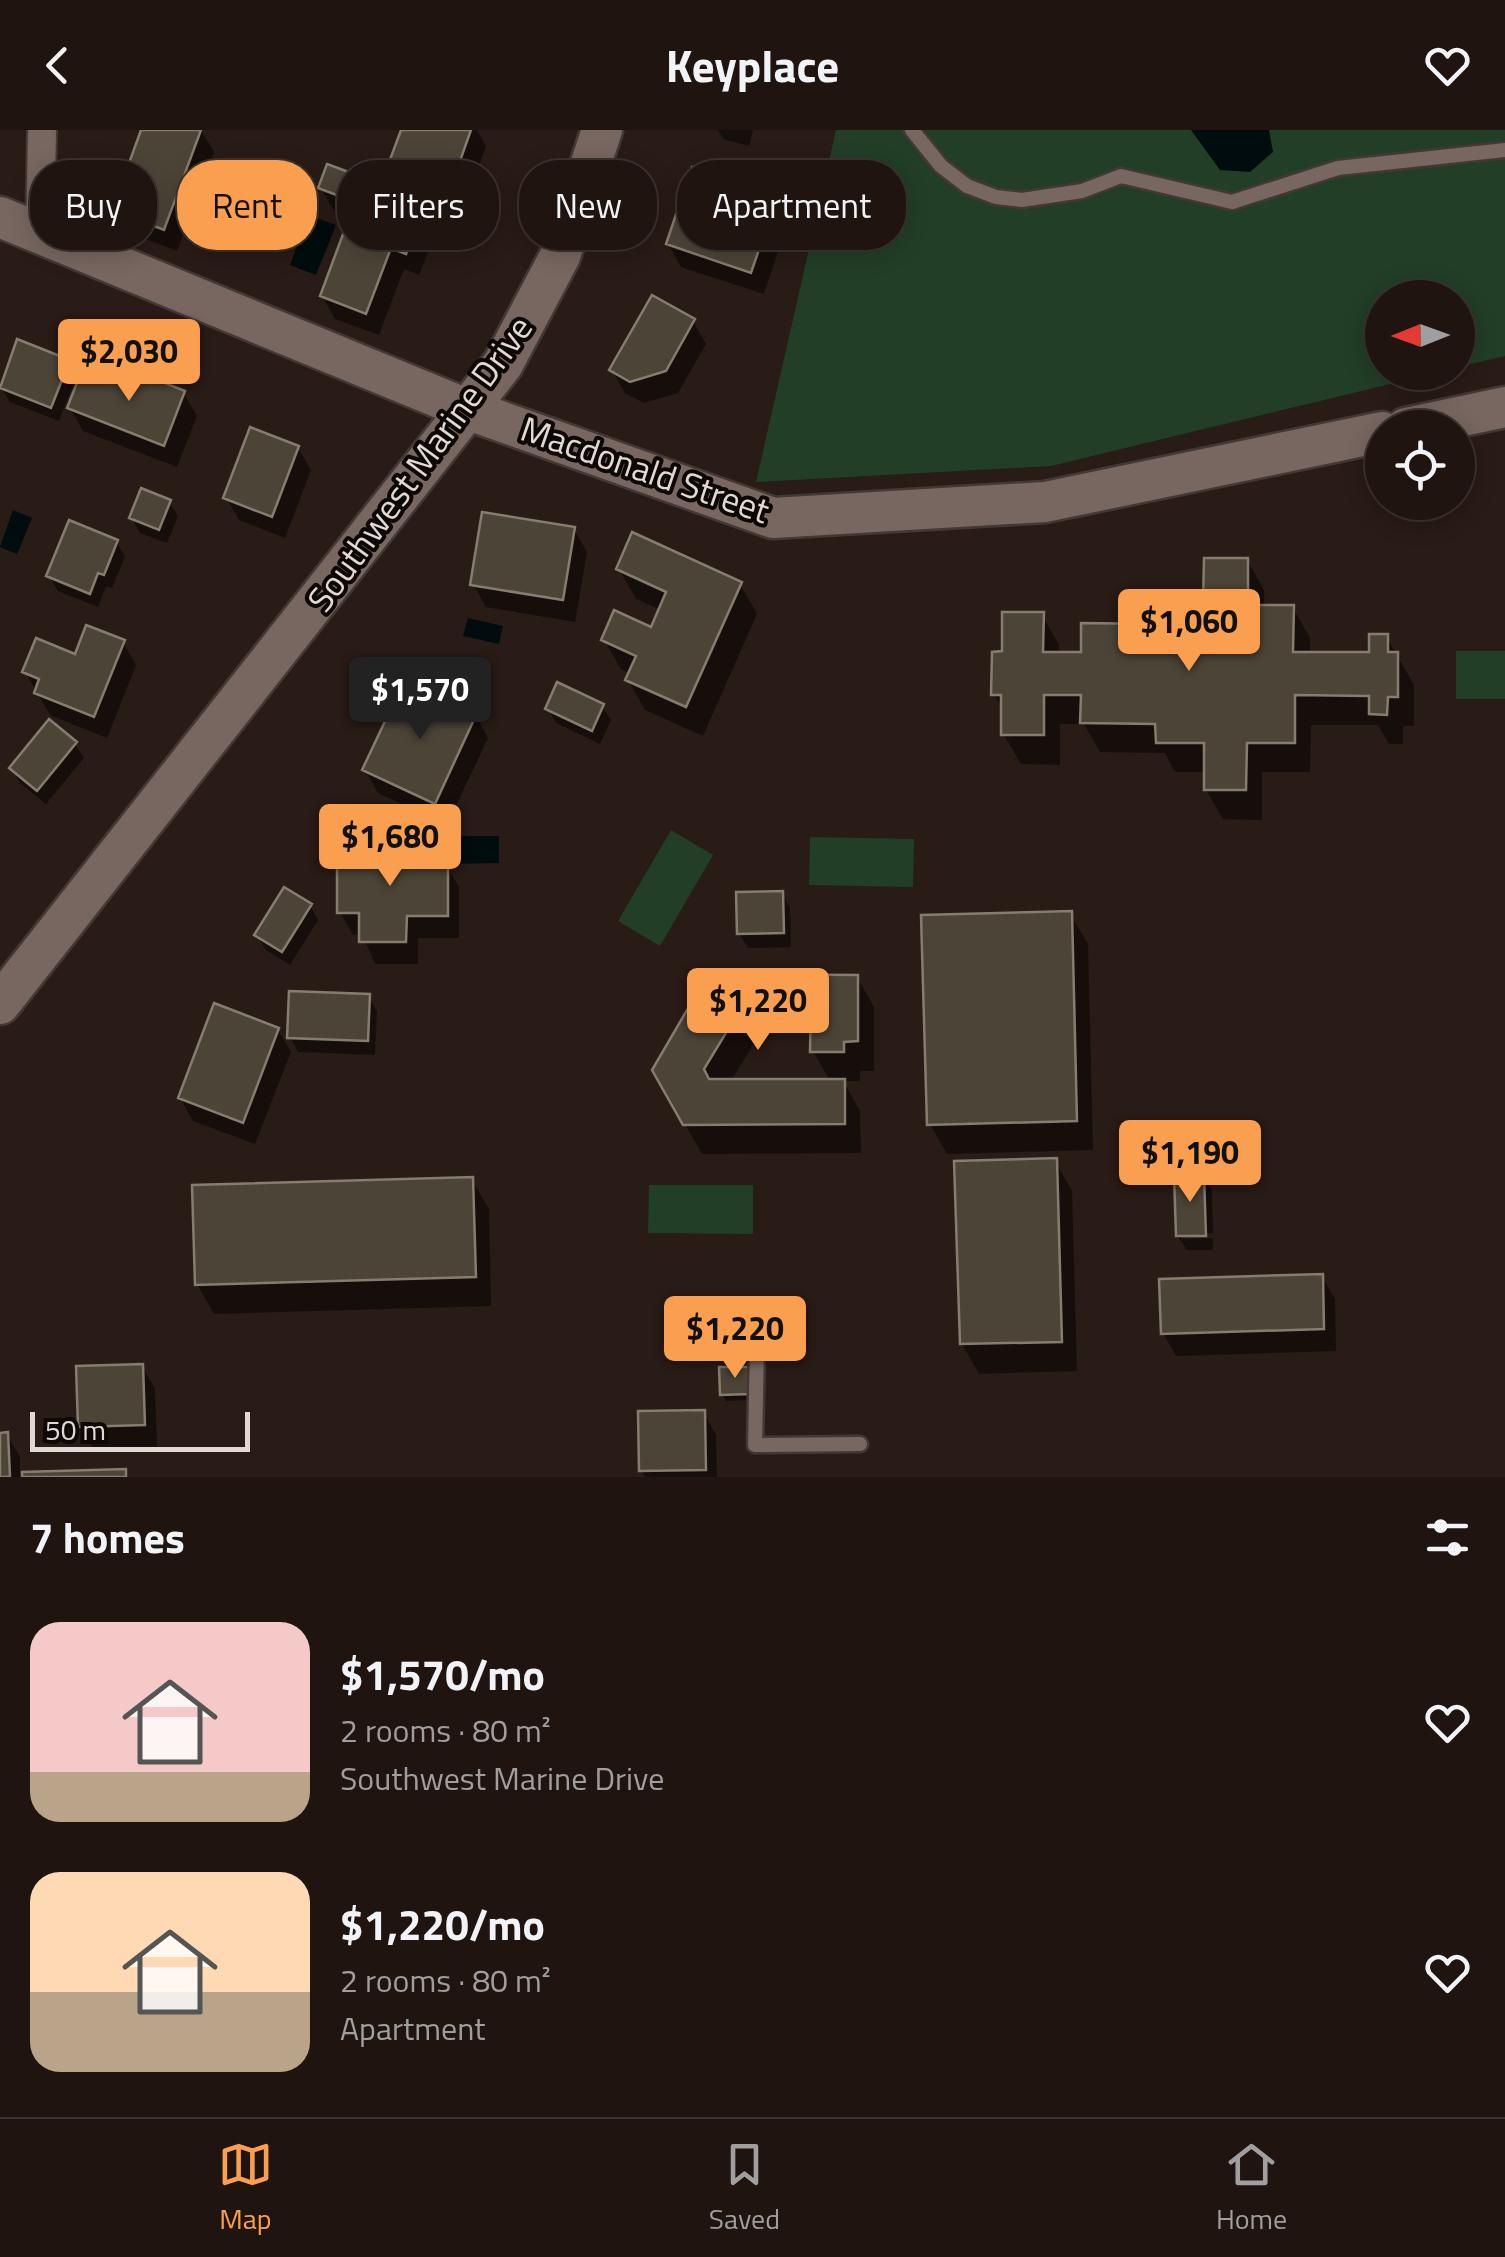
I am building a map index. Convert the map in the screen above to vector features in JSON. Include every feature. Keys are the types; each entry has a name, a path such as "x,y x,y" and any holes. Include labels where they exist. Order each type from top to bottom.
{"street":[{"path":"41,160 42,130"},
{"name":"Southwest Marine Drive","path":"0,1004 469,410 534,312 582,198 602,130"},
{"name":"Macdonald Street","path":"0,217 30,230"},
{"name":"Macdonald Street","path":"79,250 469,410 772,518 1044,502 1365,436"},
{"path":"1475,413 1505,407"}],"lane":[{"path":"912,130 940,166 968,186 996,197 1022,200 1082,191 1121,176 1232,202 1338,168 1505,150"},
{"path":"756,1345 755,1445 860,1444"}],"green space":[{"path":"836,130 1505,130 1505,356 1475,363 1475,280 1365,280 1366,390 1051,466 756,482 809,250 906,250 906,160 829,160"},
{"path":"1456,651 1505,651 1505,699 1456,699"},
{"path":"671,830 713,855 660,946 618,921"},
{"path":"810,837 914,839 913,887 809,885"},
{"path":"649,1185 753,1185 753,1234 648,1233"}],"shaded area":[{"path":"1191,130 1269,130 1273,152 1250,172 1220,170"},
{"path":"317,218 336,225 316,275 290,265 295,250 317,250"},
{"path":"13,510 32,518 17,554 0,547"},
{"path":"468,618 503,626 499,644 463,636"},
{"path":"445,836 499,836 499,863 445,864"}],"building":[{"path":"141,130 201,130 190,160 177,160 177,195 164,230 157,227 157,160 130,160"},
{"path":"401,130 471,130 460,160 390,160"},
{"path":"327,164 337,168 337,195 318,188"},
{"path":"677,211 677,248 666,244"},
{"path":"337,250 390,250 366,314 320,296"},
{"path":"684,250 759,250 751,273"},
{"path":"652,295 695,319 666,371 630,382 609,370"},
{"path":"17,339 70,360 51,408 0,388"},
{"path":"82,370 130,382 135,371 185,391 164,446 67,408"},
{"path":"250,427 299,446 272,517 223,498"},
{"path":"141,488 171,500 159,530 129,518"},
{"path":"482,512 575,527 563,600 470,585"},
{"path":"69,520 118,540 104,575 98,573 90,594 46,576"},
{"path":"632,532 742,582 686,707 625,680 636,656 601,640 614,610 651,627 666,592 616,569"},
{"path":"1204,558 1248,558 1248,605 1294,605 1293,652 1369,652 1369,634 1388,634 1388,652 1398,652 1398,697 1388,697 1387,715 1369,714 1369,696 1295,695 1295,743 1247,743 1246,790 1204,790 1204,743 1156,743 1155,724 1080,723 1081,695 1044,695 1044,735 1001,735 1001,695 991,695 992,652 1002,651 1002,612 1044,612 1043,652 1081,652 1081,623 1156,624 1156,605 1203,605"},
{"path":"86,625 125,640 94,717 34,693 39,679 22,672 36,638 75,654"},
{"path":"405,679 477,713 435,804 362,770"},
{"path":"557,682 604,704 592,731 545,709"},
{"path":"49,719 77,742 37,791 9,768"},
{"path":"360,836 407,836 407,862 448,862 448,916 407,916 406,942 359,942 359,913 337,913 337,864 360,864"},
{"path":"284,887 312,904 282,952 254,935"},
{"path":"783,891 784,933 737,934 736,892"},
{"path":"1072,911 1077,1121 927,1125 921,915"},
{"path":"708,974 858,975 858,1041 844,1042 844,1052 810,1052 811,999 746,1000 704,1069 709,1079 845,1079 845,1124 683,1125 652,1070"},
{"path":"289,991 370,994 368,1041 287,1038"},
{"path":"214,1003 279,1028 243,1123 178,1098"},
{"path":"1057,1158 1062,1342 960,1344 954,1161"},
{"path":"1204,1174 1206,1236 1176,1236 1174,1175"},
{"path":"473,1177 476,1277 195,1285 192,1185"},
{"path":"1323,1274 1324,1329 1161,1334 1159,1279"},
{"path":"143,1364 145,1425 78,1427 76,1366"},
{"path":"719,1367 750,1367 751,1394 720,1395"},
{"path":"705,1410 706,1470 639,1471 638,1411"},
{"path":"8,1432 10,1477 0,1477 0,1433"},
{"path":"126,1469 126,1477 22,1477 22,1472"}]}
